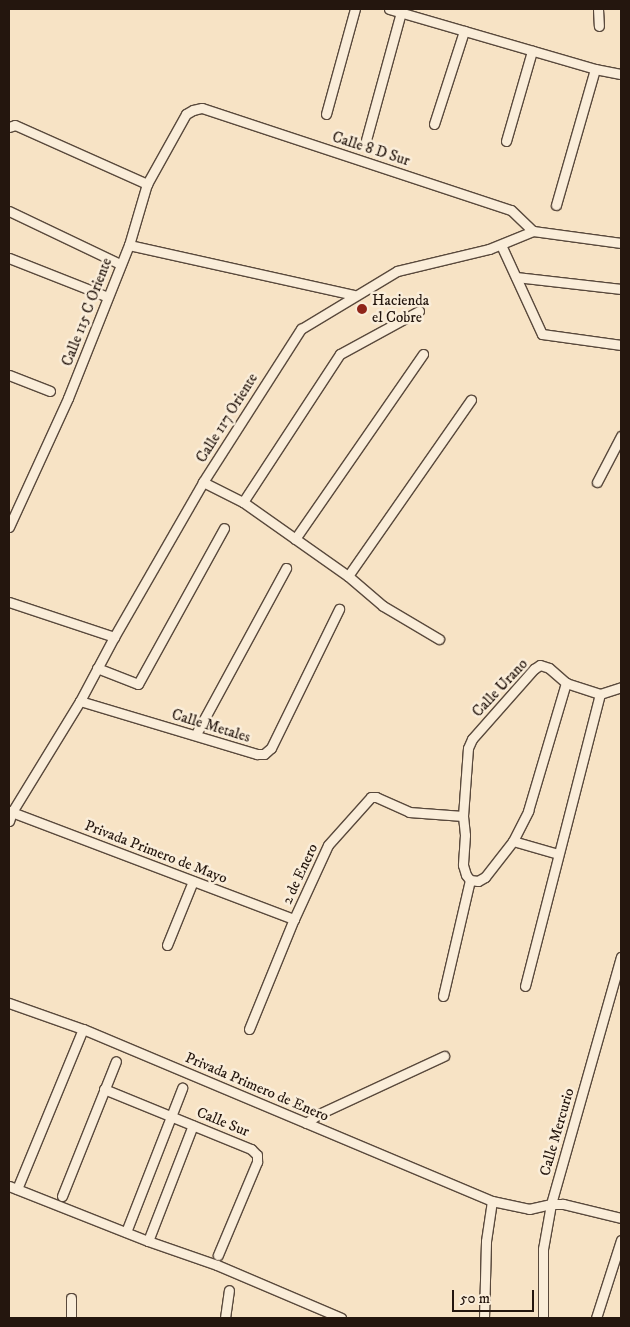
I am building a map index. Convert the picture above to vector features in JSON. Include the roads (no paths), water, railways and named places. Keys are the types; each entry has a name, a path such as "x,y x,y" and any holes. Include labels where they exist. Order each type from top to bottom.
{"street":[{"path":"326,114 355,9"},
{"path":"389,9 595,69 621,74"},
{"path":"598,9 599,26"},
{"path":"366,140 401,12"},
{"path":"434,124 464,31"},
{"path":"506,141 532,50"},
{"path":"556,204 595,69"},
{"name":"Calle 8 D Sur","path":"193,110 202,108 511,210 532,231"},
{"name":"Calle 115 C Oriente","path":"9,527 68,398 129,245 147,184 186,114 193,110"},
{"path":"9,127 15,125 147,184"},
{"path":"9,211 120,264"},
{"path":"532,231 621,243"},
{"name":"Calle 117 Oriente","path":"10,815 80,701 114,637 203,482 296,334 308,323 397,271 501,245 532,231"},
{"path":"129,245 354,295"},
{"path":"501,245 542,334 621,345"},
{"path":"9,258 108,297"},
{"path":"516,277 621,288"},
{"path":"243,502 334,361 347,349 419,311"},
{"path":"295,539 423,354"},
{"path":"9,375 50,391"},
{"path":"348,576 471,400"},
{"path":"597,482 621,436"},
{"path":"203,482 243,502 348,576 383,606 439,639"},
{"path":"97,668 138,684 224,528"},
{"path":"196,734 286,568"},
{"path":"9,602 114,637"},
{"name":"Calle Metales","path":"80,701 196,734 257,754 264,754 271,748 340,609"},
{"name":"Calle Urano","path":"463,816 466,761 472,739 534,669 540,665 549,668 566,683 600,694"},
{"path":"463,816 465,835 463,865 466,875 470,880 478,881 486,877 512,841 528,811 566,683"},
{"path":"525,986 600,694 621,686"},
{"name":"2 de Enero","path":"294,919 328,845 371,797 376,797 409,812 463,816"},
{"name":"Privada Primero de Mayo","path":"10,815 294,919"},
{"path":"512,841 558,854"},
{"path":"443,996 470,880"},
{"path":"167,945 193,881"},
{"path":"249,1029 294,919"},
{"name":"Calle Mercurio","path":"543,1318 542,1258 551,1204 621,957"},
{"name":"Privada Primero de Enero","path":"9,1003 83,1029 492,1201 529,1209 551,1204 563,1204 621,1218"},
{"path":"83,1029 13,1187 148,1241 217,1265 341,1318"},
{"path":"306,1123 319,1114 444,1056"},
{"path":"62,1196 116,1061"},
{"path":"126,1232 182,1088"},
{"name":"Calle Sur","path":"104,1089 252,1148 257,1155 257,1162 218,1255"},
{"path":"148,1241 193,1125"},
{"path":"484,1318 486,1241 492,1201"},
{"path":"596,1318 621,1240"},
{"path":"225,1318 229,1290"},
{"path":"71,1298 71,1318"}],"place":[{"name":"Hacienda el Cobre","path":"362,309"}]}
